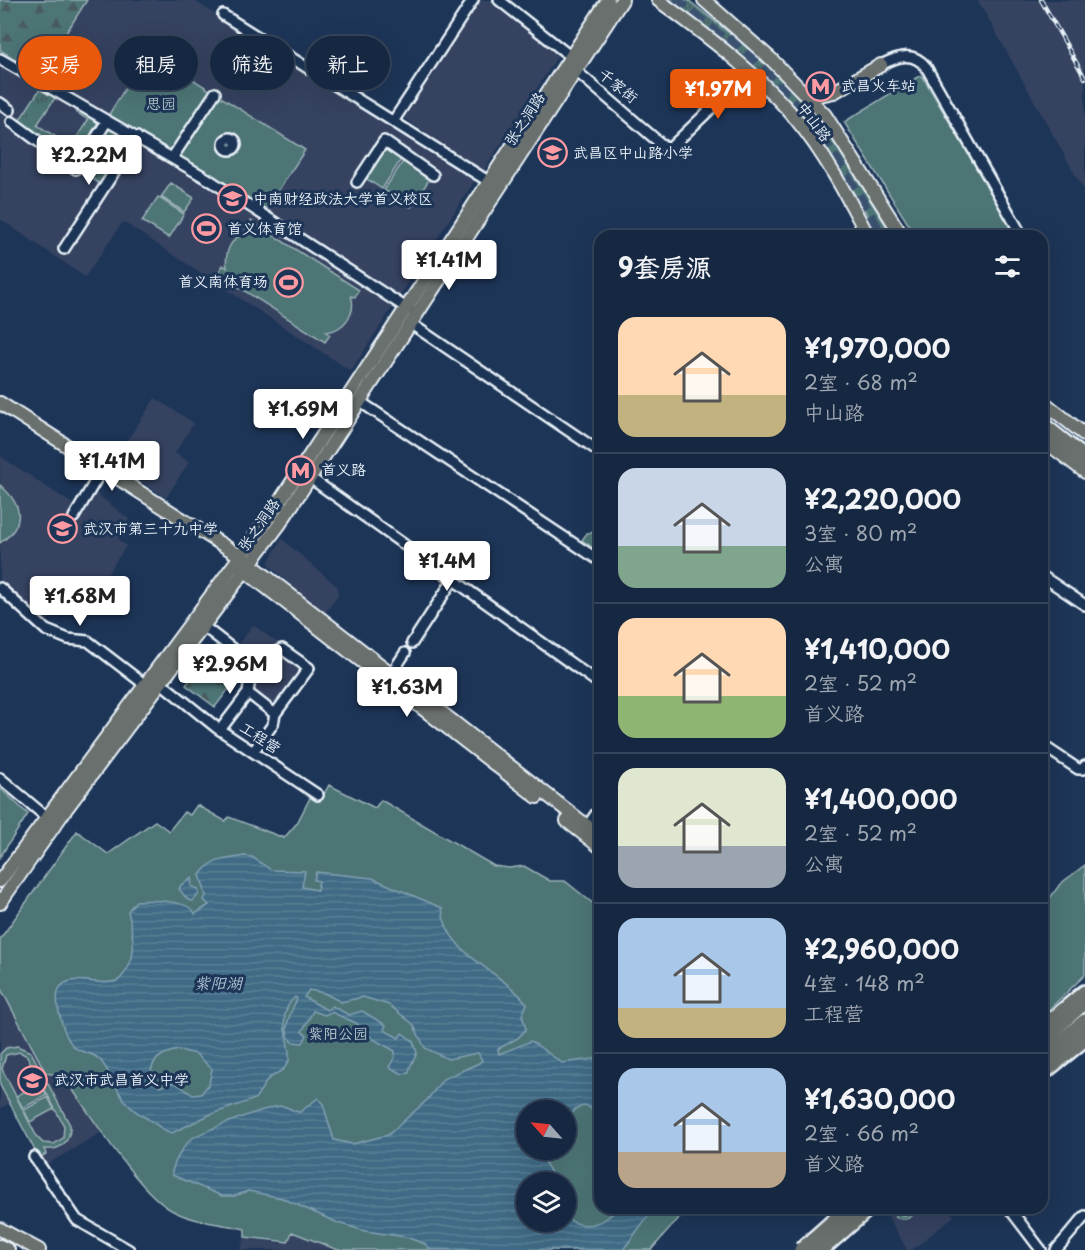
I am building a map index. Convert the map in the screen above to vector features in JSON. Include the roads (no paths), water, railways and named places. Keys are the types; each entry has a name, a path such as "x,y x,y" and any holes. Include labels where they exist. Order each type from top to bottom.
{"highway":[{"path":"1048,421 1085,449"},
{"path":"1048,430 1085,459"},
{"path":"1048,1024 1085,993"},
{"path":"1048,1036 1085,1005"},
{"path":"1048,1052 1085,1022"},
{"path":"1048,1068 1085,1038"},
{"path":"801,1250 843,1214"},
{"path":"819,1250 862,1214"}],"main road":[{"name":"张之洞路","path":"0,903 50,821 144,684 309,477 359,401 488,181 608,0"},
{"name":"张之洞路","path":"0,881 203,626 270,516 411,315 622,0"},
{"name":"中山路","path":"658,0 748,72 797,120 831,170 865,230"},
{"path":"665,0 675,13"},
{"name":"中山路","path":"704,0 764,52 810,97 854,157 898,230"},
{"path":"810,97 834,92 881,65"},
{"path":"0,403 104,468 242,563 393,674 589,832"},
{"path":"1048,406 1085,435"},
{"path":"1048,444 1085,472"},
{"path":"242,563 589,832"},
{"path":"1048,1059 1085,1028"},
{"path":"0,1229 39,1250"},
{"path":"0,1246 8,1250"}],"street":[{"path":"394,120 473,0"},
{"path":"500,0 570,56"},
{"path":"223,15 488,181"},
{"path":"881,65 902,56 910,56 926,67 1019,230"},
{"path":"0,59 172,158 411,315 594,449"},
{"name":"千家街","path":"575,70 668,150 748,72"},
{"path":"172,158 215,93"},
{"path":"0,104 10,110"},
{"path":"12,122 76,169 107,121"},
{"path":"64,249 137,137"},
{"path":"357,182 384,141 433,174"},
{"path":"359,401 594,557"},
{"path":"74,517 104,468"},
{"path":"309,477 594,680"},
{"path":"1048,580 1085,605"},
{"path":"413,644 454,581"},
{"path":"0,588 46,630 68,639 88,641 144,684"},
{"path":"203,626 252,664"},
{"path":"252,664 282,649 309,668 275,714 273,723 253,752"},
{"path":"393,674 406,653"},
{"path":"220,730 248,693 252,664"},
{"name":"工程营","path":"160,682 220,730 318,795"},
{"path":"248,693 275,714"},
{"path":"1048,749 1078,769 1083,770 1085,766"},
{"path":"0,778 50,821"},
{"path":"34,1157 77,1220 129,1250"},
{"path":"1014,1214 1041,1250"},
{"path":"1056,1250 1085,1216"}],"water":[{"name":"紫阳湖","path":"244,856 252,857 271,870 305,871 302,887 317,890 319,881 314,880 316,872 372,878 442,908 453,938 477,961 517,992 527,1004 522,1015 526,1029 518,1038 498,1049 499,1054 531,1041 562,1063 594,1059 594,1111 586,1105 576,1109 576,1100 516,1100 516,1160 544,1160 550,1172 516,1172 516,1232 576,1232 576,1223 594,1224 613,1214 650,1214 623,1250 431,1250 425,1244 406,1237 365,1231 338,1223 282,1198 248,1191 234,1196 222,1196 172,1175 182,1151 191,1139 198,1135 237,1119 276,1107 283,1106 300,1112 318,1098 323,1104 334,1140 352,1144 388,1135 427,1100 443,1079 482,1060 478,1053 448,1059 425,1048 413,1024 389,1005 363,997 341,1002 324,993 309,990 304,997 327,1010 332,1006 349,1015 362,1011 386,1025 384,1030 399,1038 402,1033 413,1041 417,1053 409,1073 403,1074 389,1067 395,1057 395,1051 373,1039 356,1023 331,1012 325,1015 313,1011 302,1032 307,1035 303,1043 292,1042 287,1027 297,999 295,997 285,1012 284,1020 289,1061 284,1069 268,1079 255,1099 209,1115 172,1133 137,1112 124,1100 98,1058 76,1049 69,1041 58,1007 58,991 67,982 119,980 126,972 132,956 133,938 128,911 136,901 179,903 192,909 195,914 209,905 204,900 206,895 200,875 204,869 214,863","holes":["179,1050 196,1054 212,1069 209,1084 201,1094 193,1095 174,1082 160,1087 151,1080 152,1067 167,1053"]},
{"path":"192,878 191,886 198,889 199,894 193,901 188,900 179,889"}],"tunnel":[{"path":"673,0 735,52"},
{"path":"730,35 789,90"},
{"path":"773,87 819,139 844,175 876,230"}],"railway":[{"path":"1041,0 1085,78"}],"place":[{"name":"武昌火车站","path":"820,86"},
{"name":"武昌区中山路小学","path":"552,153"},
{"name":"中南财经政法大学首义校区","path":"232,199"},
{"name":"首义体育馆","path":"206,229"},
{"name":"首义南体育场","path":"289,282"},
{"name":"首义路","path":"300,470"},
{"name":"武汉市第三十九中学","path":"62,529"},
{"name":"武汉市武昌首义中学","path":"33,1080"}],"park label":[{"name":"思园","path":"161,104"},
{"name":"紫阳公园","path":"338,1034"}]}
